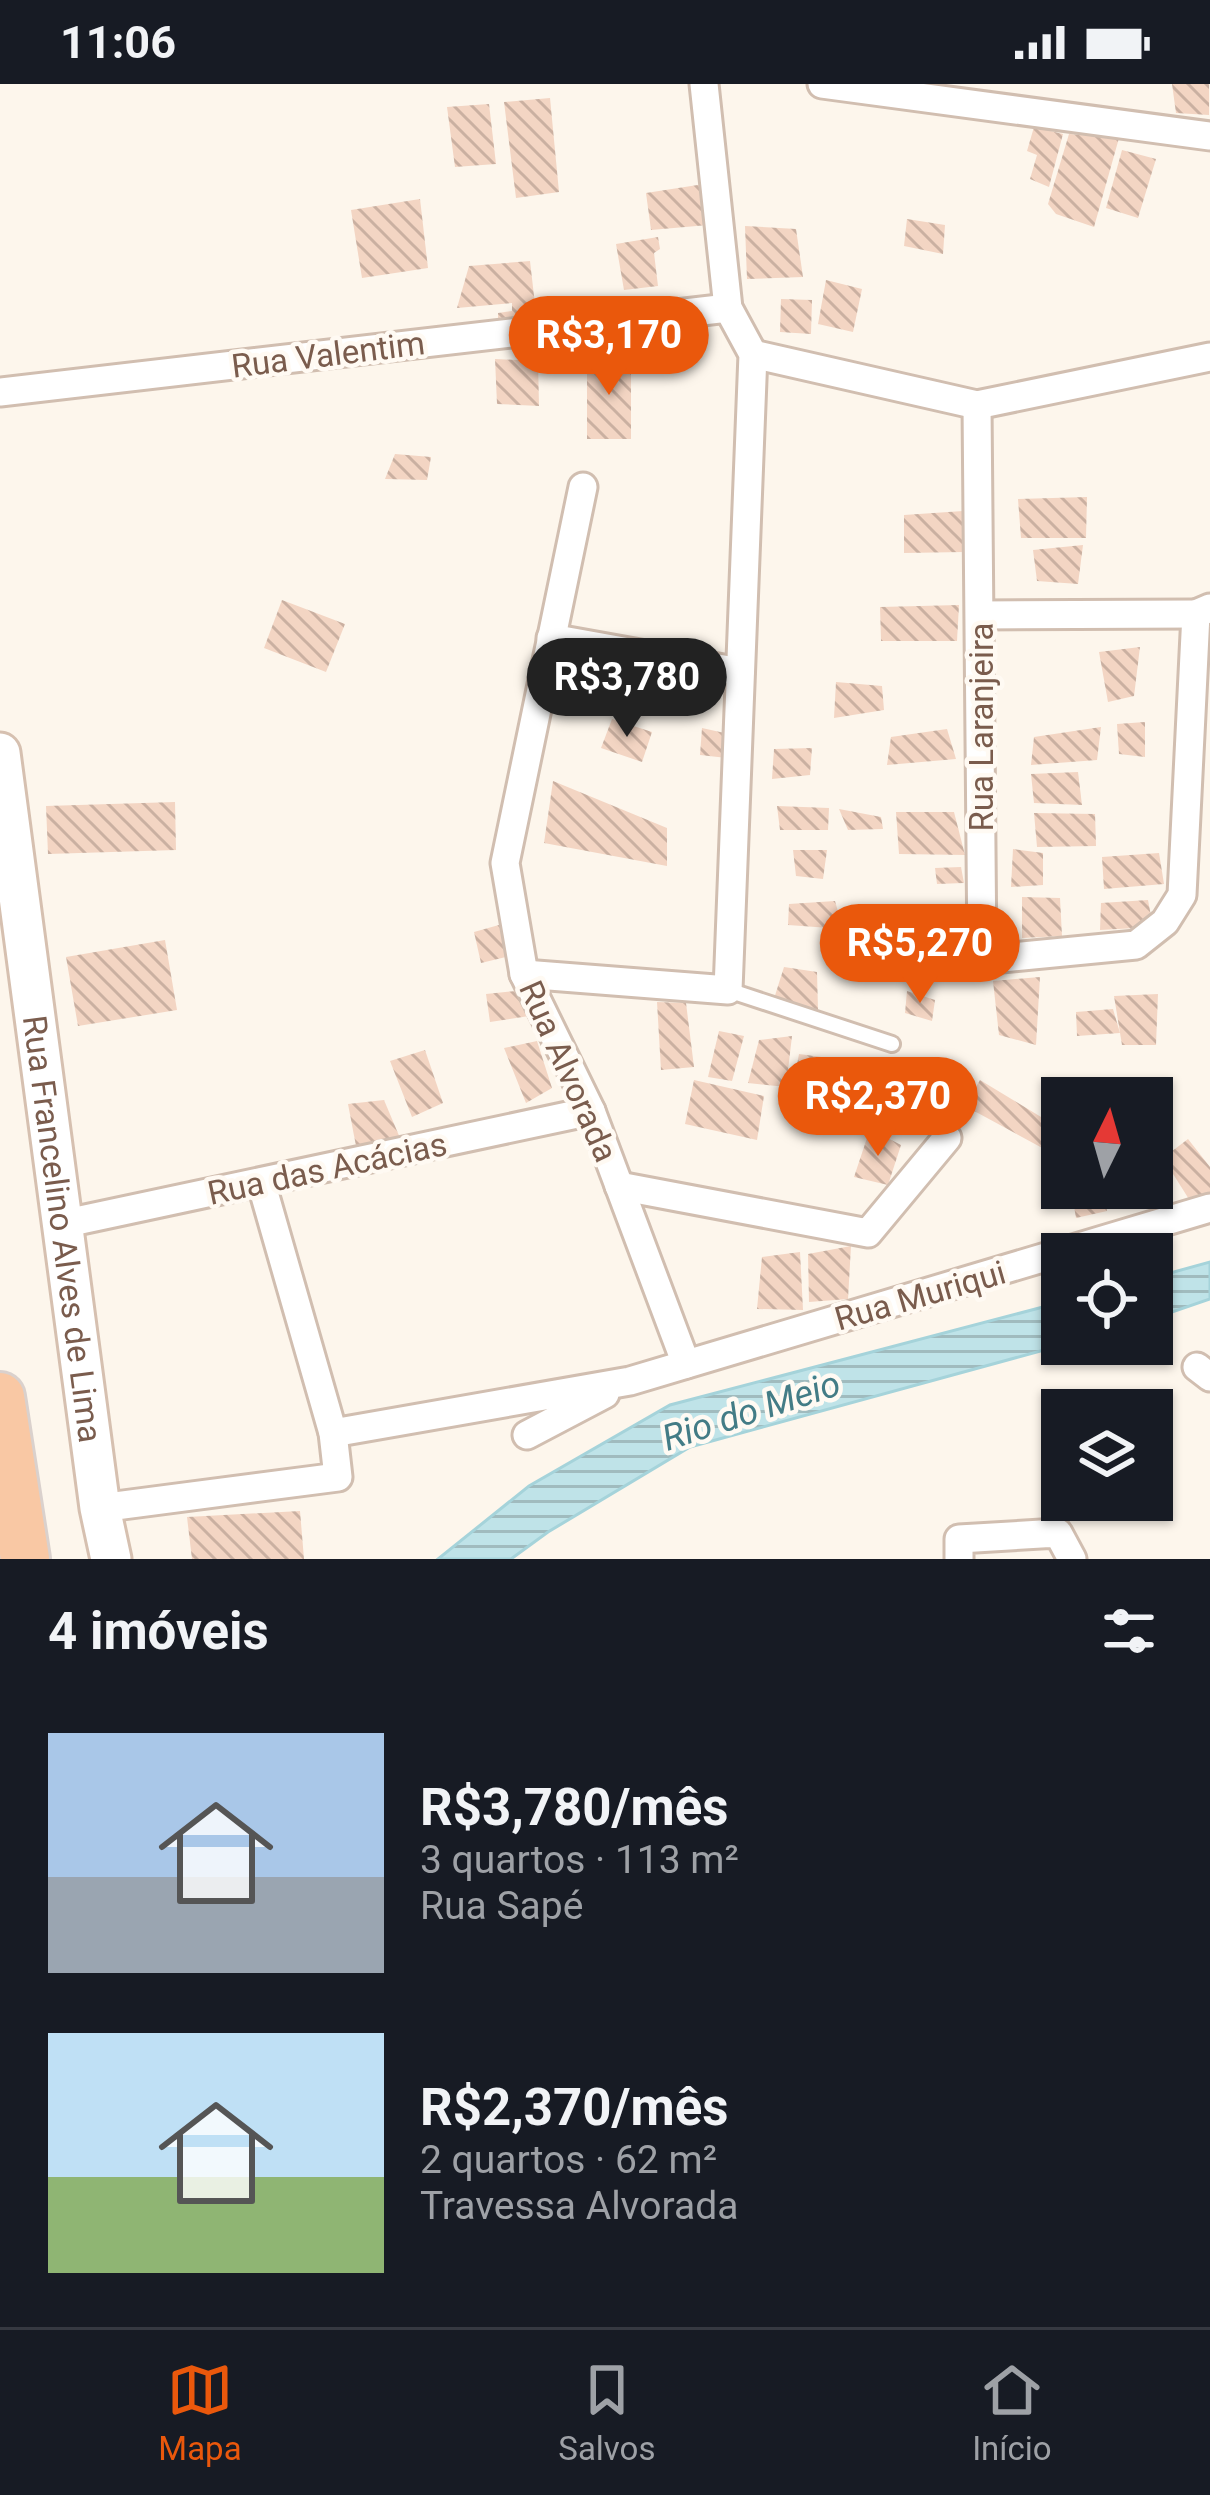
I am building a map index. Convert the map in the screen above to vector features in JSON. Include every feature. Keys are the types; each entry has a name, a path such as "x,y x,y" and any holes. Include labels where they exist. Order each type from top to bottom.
{"highway":[{"path":"0,1397 25,1559"}],"main road":[{"name":"Rua Francelino Alves de Lima","path":"0,753 62,1224 115,1507 111,1559"}],"street":[{"path":"524,974 728,990 753,353 728,308 704,84"},
{"path":"823,84 1001,96 1210,136"},
{"name":"Rua Valentim","path":"0,392 728,308"},
{"path":"753,353 977,405 1210,357"},
{"name":"Rua Laranjeira","path":"977,405 982,960 1136,945 1165,922 1182,895 1199,739 1203,611"},
{"name":"Rua Alvorada","path":"583,487 505,863 524,974 591,1111 686,1364"},
{"path":"980,615 1203,611"},
{"path":"551,638 740,672"},
{"name":"Rua das Acácias","path":"62,1224 591,1111"},
{"path":"620,1186 868,1233 946,1138"},
{"path":"115,1507 338,1477 333,1433 261,1182"},
{"name":"Rua Muriqui","path":"630,1381 1210,1208"},
{"path":"333,1433 630,1381"},
{"path":"527,1436 630,1381"},
{"path":"958,1559 959,1539 1058,1534 1072,1559"}],"lane":[{"path":"728,990 892,1044"}],"water":[{"path":"1210,1262 1210,1299 1173,1312 1173,1272"},
{"name":"Rio do Meio","path":"1041,1308 1041,1351 690,1447 511,1559 438,1559 529,1486 670,1405"}],"building":[{"path":"1172,84 1209,84 1209,115 1176,113"},
{"path":"550,98 559,192 516,198 504,102"},
{"path":"489,104 496,164 455,167 447,107"},
{"path":"1034,127 1063,134 1049,187 1030,179 1037,155 1027,151"},
{"path":"1069,134 1119,138 1094,227 1056,214 1048,204"},
{"path":"1122,150 1156,159 1138,218 1106,208"},
{"path":"704,184 708,225 651,230 646,193"},
{"path":"420,199 428,268 362,278 351,210"},
{"path":"907,219 945,225 943,254 904,246"},
{"path":"745,226 796,229 803,277 747,279"},
{"path":"658,237 660,249 654,253 658,286 624,290 616,244"},
{"path":"530,261 537,322 498,325 498,313 512,311 512,303 457,308 469,266"},
{"path":"826,280 862,289 853,332 818,324"},
{"path":"781,299 812,300 811,334 780,332"},
{"path":"587,357 631,358 631,439 587,439"},
{"path":"495,359 538,361 539,406 497,404"},
{"path":"395,454 431,457 427,480 385,479"},
{"path":"1087,497 1086,538 1021,538 1018,499"},
{"path":"963,511 964,552 904,553 904,515"},
{"path":"1083,545 1078,584 1037,581 1033,550"},
{"path":"282,600 345,624 326,672 264,648"},
{"path":"959,605 957,641 881,641 880,607"},
{"path":"1140,647 1134,696 1108,702 1099,652"},
{"path":"836,682 882,686 884,710 834,718"},
{"path":"612,719 652,732 642,762 601,748"},
{"path":"1145,722 1145,757 1119,754 1117,724"},
{"path":"1101,727 1097,760 1031,765 1034,737"},
{"path":"702,728 729,734 727,758 700,755"},
{"path":"947,729 956,759 887,765 891,737"},
{"path":"812,748 810,775 772,779 774,749"},
{"path":"1078,772 1082,805 1034,803 1031,774"},
{"path":"553,781 667,828 667,866 544,843"},
{"path":"175,802 176,850 48,854 46,806"},
{"path":"777,806 829,808 828,830 780,830"},
{"path":"839,809 881,817 883,829 848,830"},
{"path":"896,812 954,812 965,855 899,854"},
{"path":"1034,813 1095,814 1096,846 1037,847"},
{"path":"1013,849 1043,853 1043,885 1011,887"},
{"path":"793,850 827,850 823,879 796,876"},
{"path":"1159,853 1164,884 1104,889 1102,857"},
{"path":"961,867 964,883 937,884 935,868"},
{"path":"1022,897 1060,898 1062,936 1022,938"},
{"path":"1148,900 1153,927 1100,930 1101,903"},
{"path":"835,901 843,929 788,925 789,904"},
{"path":"900,908 953,911 954,938 901,941"},
{"path":"506,923 514,955 481,963 474,932"},
{"path":"165,940 177,1010 78,1026 66,957"},
{"path":"784,967 817,972 818,1010 772,1005"},
{"path":"1040,977 1036,1045 999,1035 993,981"},
{"path":"526,990 529,1016 490,1022 486,994"},
{"path":"907,991 935,1000 932,1021 905,1013"},
{"path":"1158,994 1156,1045 1122,1045 1114,996"},
{"path":"657,1002 686,1003 694,1067 661,1070"},
{"path":"1113,1009 1120,1033 1077,1036 1076,1012"},
{"path":"719,1031 744,1036 732,1081 708,1077"},
{"path":"792,1036 786,1087 748,1083 759,1040"},
{"path":"537,1041 552,1088 526,1103 504,1048"},
{"path":"425,1050 443,1103 412,1117 390,1061"},
{"path":"799,1054 829,1058 821,1093 792,1092"},
{"path":"887,1071 918,1086 897,1124 874,1103"},
{"path":"694,1080 764,1096 757,1140 685,1124"},
{"path":"980,1080 1041,1117 1041,1147 965,1106"},
{"path":"384,1100 400,1138 356,1146 348,1104"},
{"path":"870,1129 901,1145 888,1185 854,1177"},
{"path":"1188,1139 1210,1167 1210,1194 1192,1204 1173,1174 1173,1150"},
{"path":"1074,1209 1107,1209 1107,1211 1076,1218"},
{"path":"851,1246 848,1299 809,1302 808,1254"},
{"path":"800,1252 803,1310 757,1309 762,1257"},
{"path":"300,1511 304,1559 192,1559 187,1517"}]}
